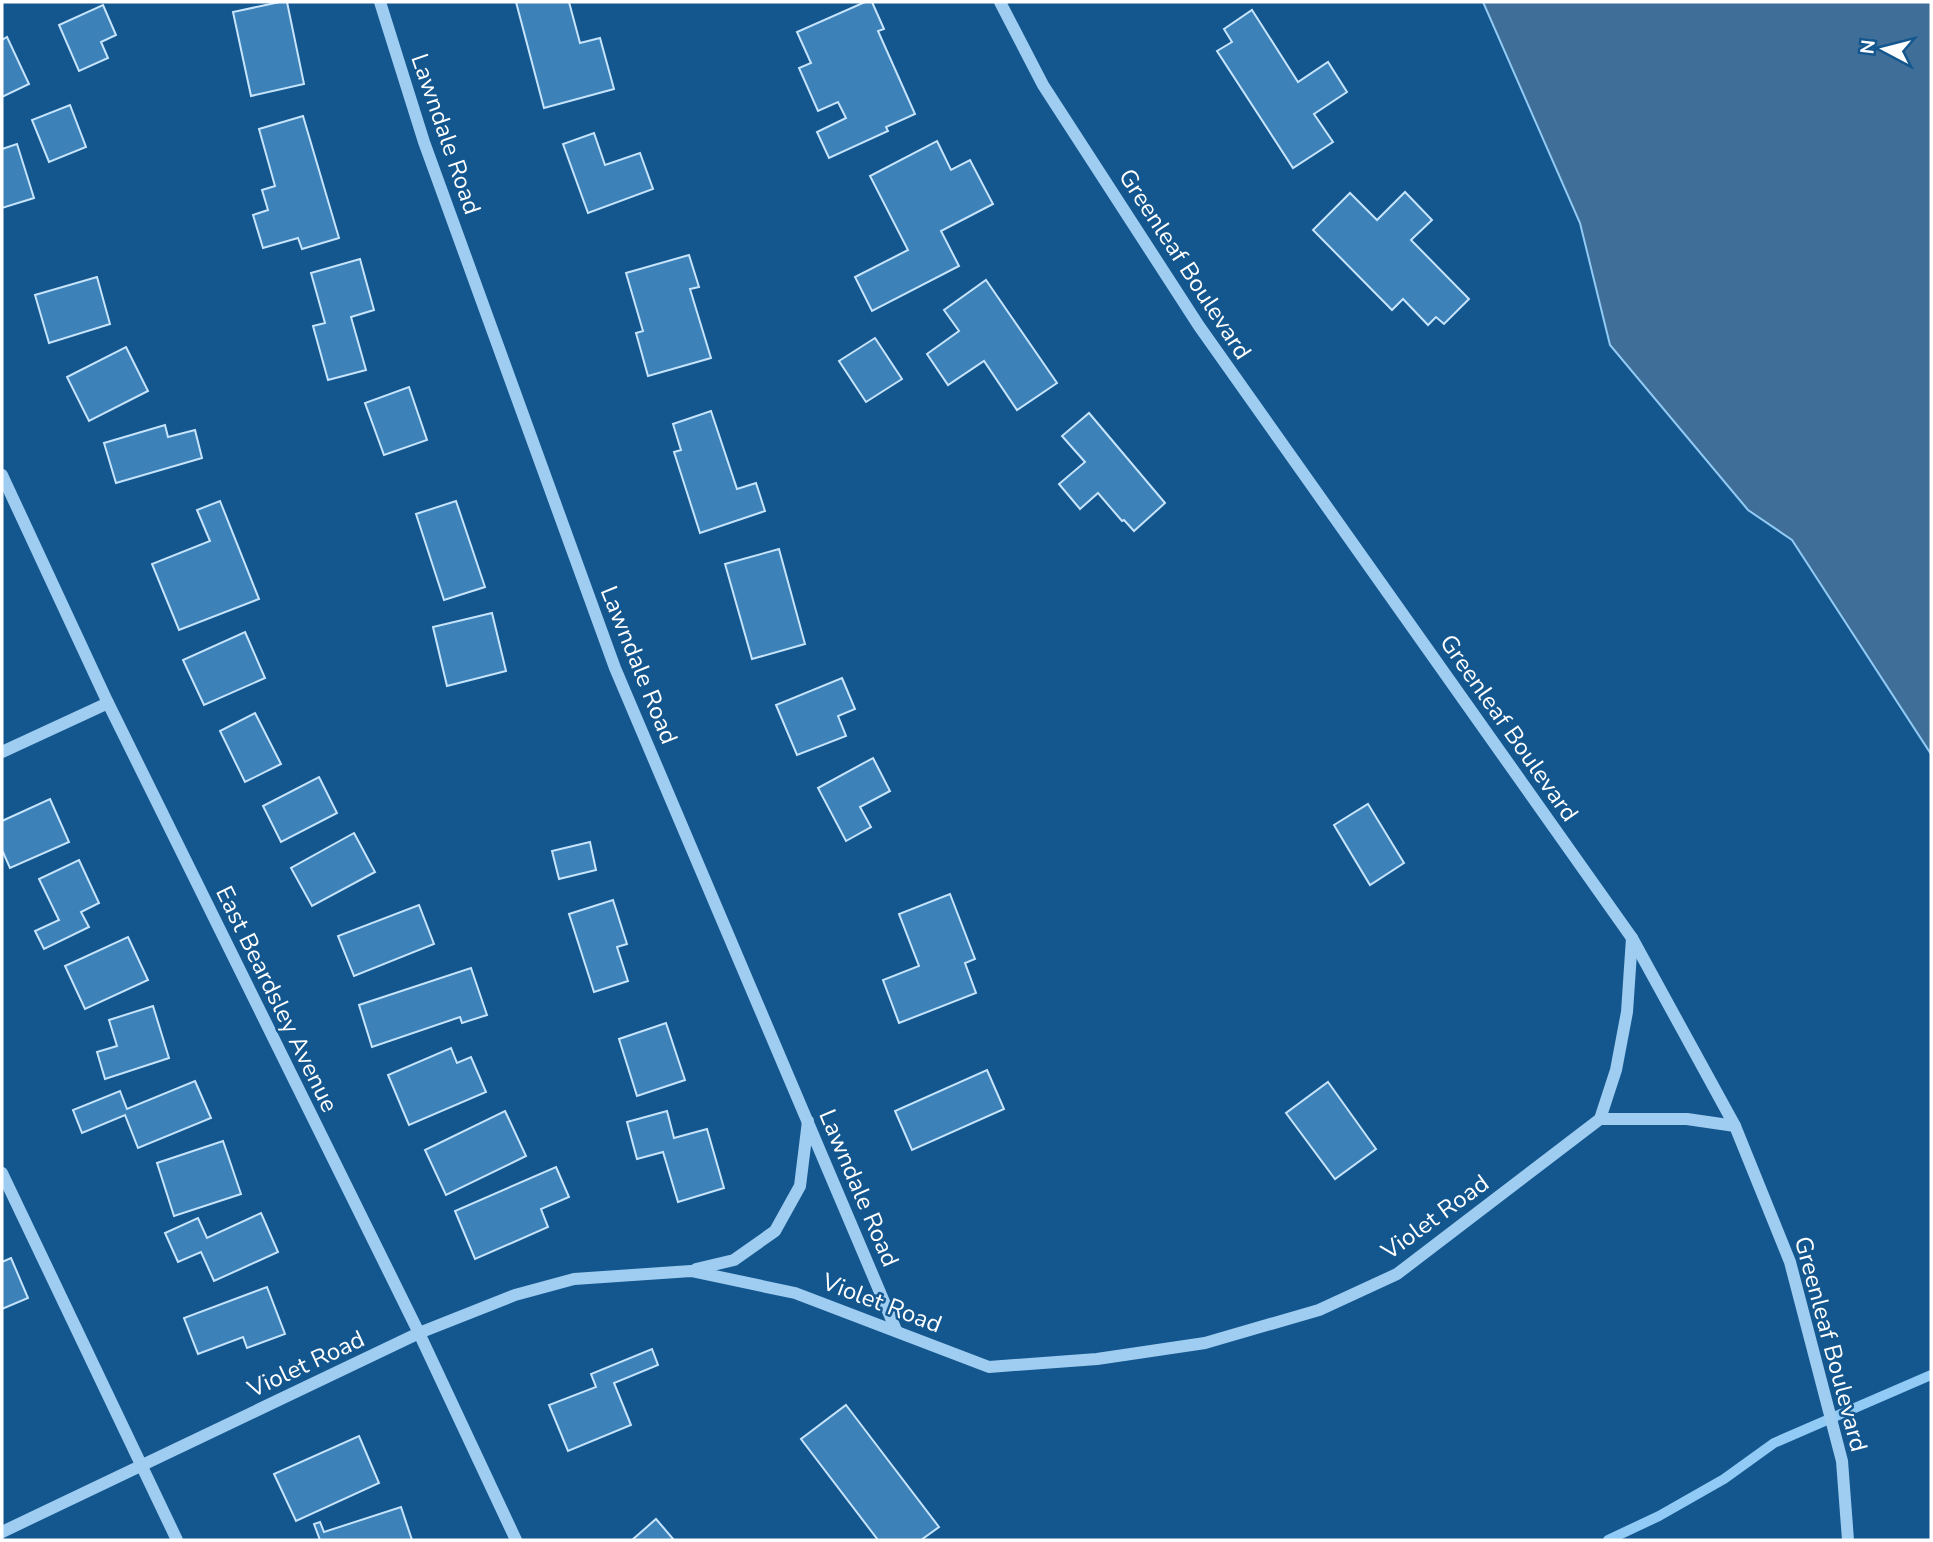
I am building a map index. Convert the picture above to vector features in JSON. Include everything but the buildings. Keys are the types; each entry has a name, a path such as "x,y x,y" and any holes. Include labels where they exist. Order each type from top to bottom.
{"street":[{"name":"Lawndale Road","path":"380,2 424,142 615,668 896,1330"},
{"name":"Greenleaf Boulevard","path":"1000,2 1043,85 1199,326 1632,938 1735,1126 1790,1262 1842,1461 1848,1540"},
{"name":"East Beardsley Avenue","path":"2,475 108,702 419,1333 516,1540"},
{"path":"2,752 108,702"},
{"path":"1632,938 1628,1012 1616,1070 1600,1119 1687,1119 1735,1126"},
{"name":"Violet Road","path":"2,1532 419,1333 515,1295 574,1279 691,1270 794,1293 989,1367 1097,1359 1205,1343 1319,1310 1397,1274 1600,1119"},
{"path":"691,1270 734,1260 775,1231 800,1186 808,1121"},
{"path":"2,1173 177,1540"}],"water":[{"path":"1483,2 1931,2 1931,754 1792,540 1748,510 1610,345 1580,223"}],"waterway":[{"path":"1608,1540 1659,1516 1724,1479 1774,1443 1931,1375"}]}
